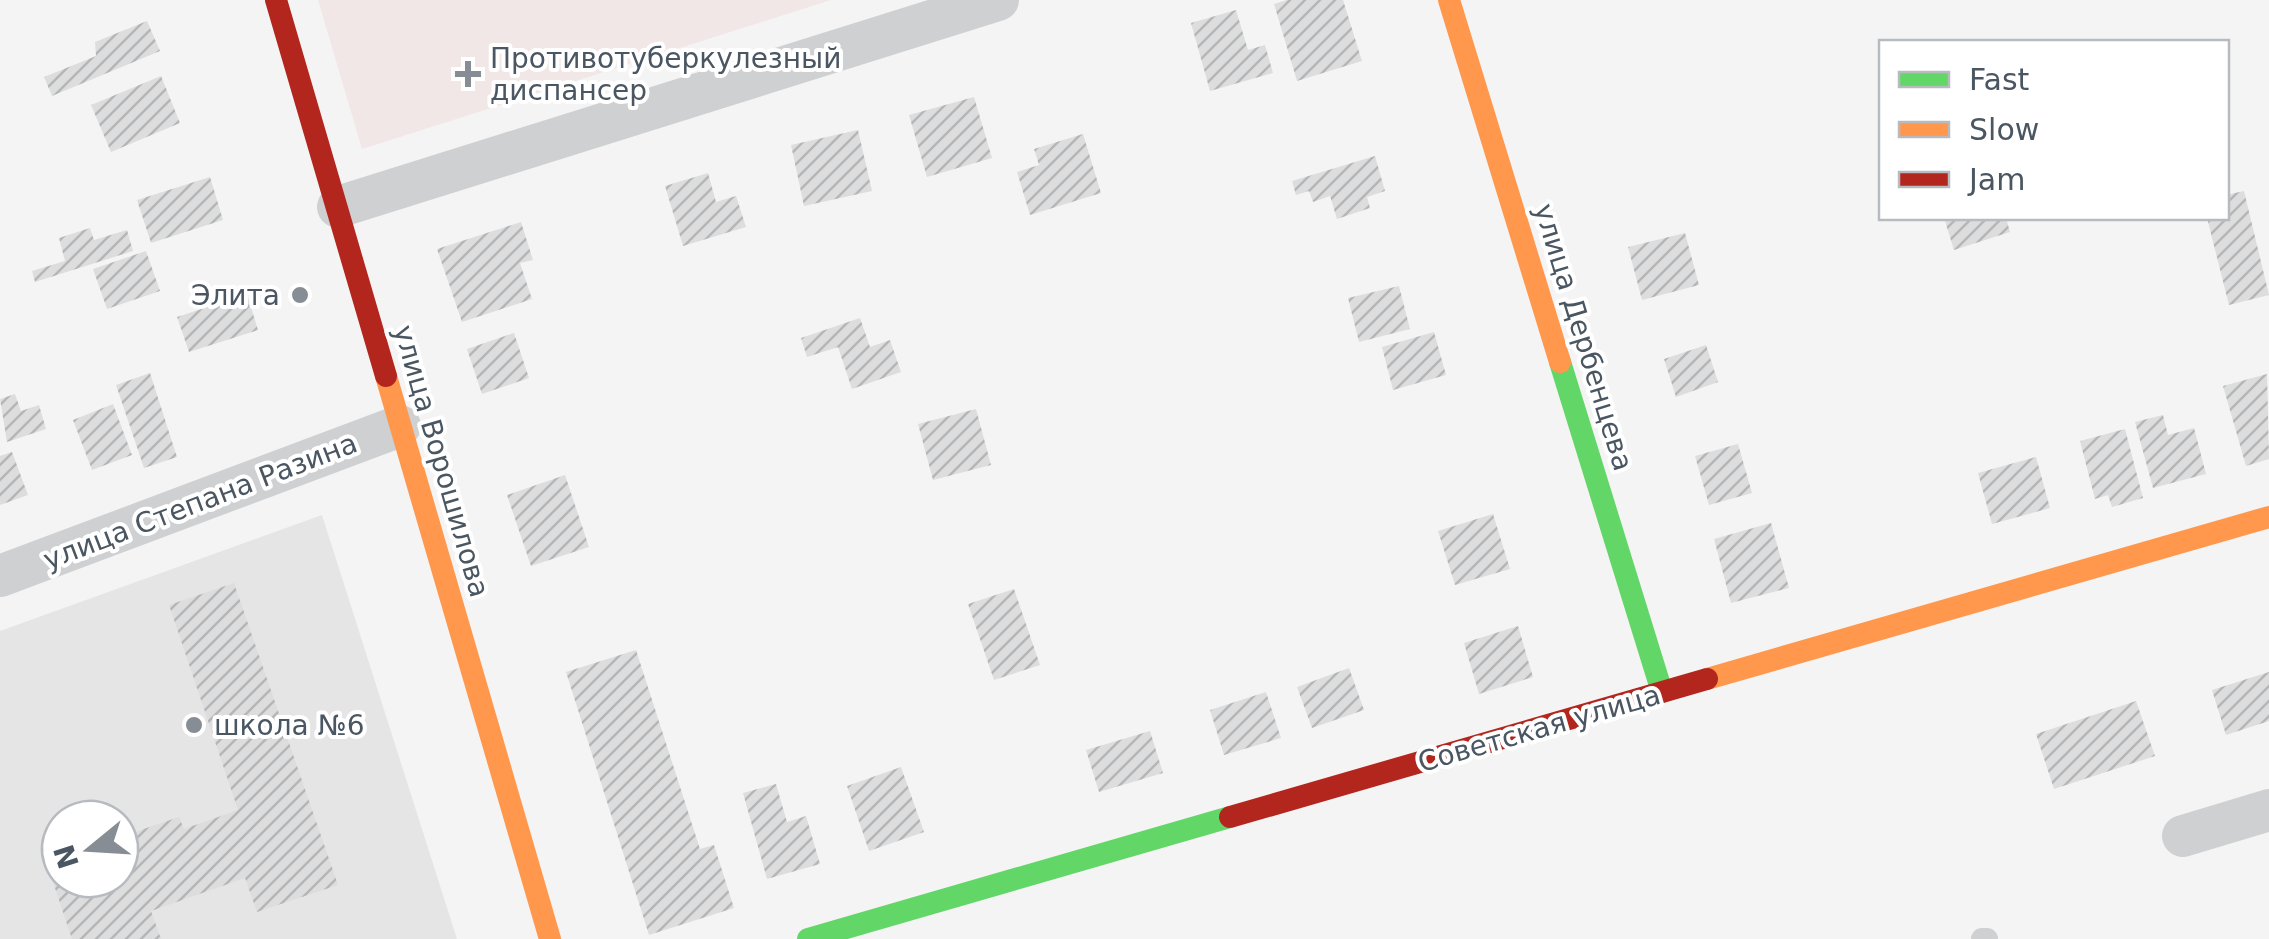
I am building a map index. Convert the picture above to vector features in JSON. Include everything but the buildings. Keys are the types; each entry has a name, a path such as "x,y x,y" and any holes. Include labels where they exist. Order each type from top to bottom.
{"street":[{"name":"улица Ворошилова","path":"276,0 550,939"},
{"path":"338,207 998,0"},
{"name":"улица Дербенцева","path":"1449,0 1662,692"},
{"name":"улица Степана Разина","path":"0,576 400,426"},
{"name":"Советская улица","path":"808,939 2269,516"},
{"path":"2183,836 2269,810"}],"shaded area":[{"name":"Противотуберкулезный диспансер","path":"318,0 831,0 362,149"},
{"name":"школа №6","path":"322,515 457,939 0,939 0,631"}],"traffic: fast":[{"path":"1560,362 1662,692"},
{"path":"808,939 1230,817"}],"traffic: slow":[{"path":"1449,0 1560,362"},
{"path":"386,376 550,939"},
{"path":"1707,679 2269,517"}],"traffic: jam":[{"path":"276,0 386,376"},
{"path":"1230,817 1707,679"}],"place":[{"name":"Противотуберкулезный диспансер","path":"468,74"},
{"name":"Элита","path":"300,295"},
{"name":"школа №6","path":"194,725"}]}
